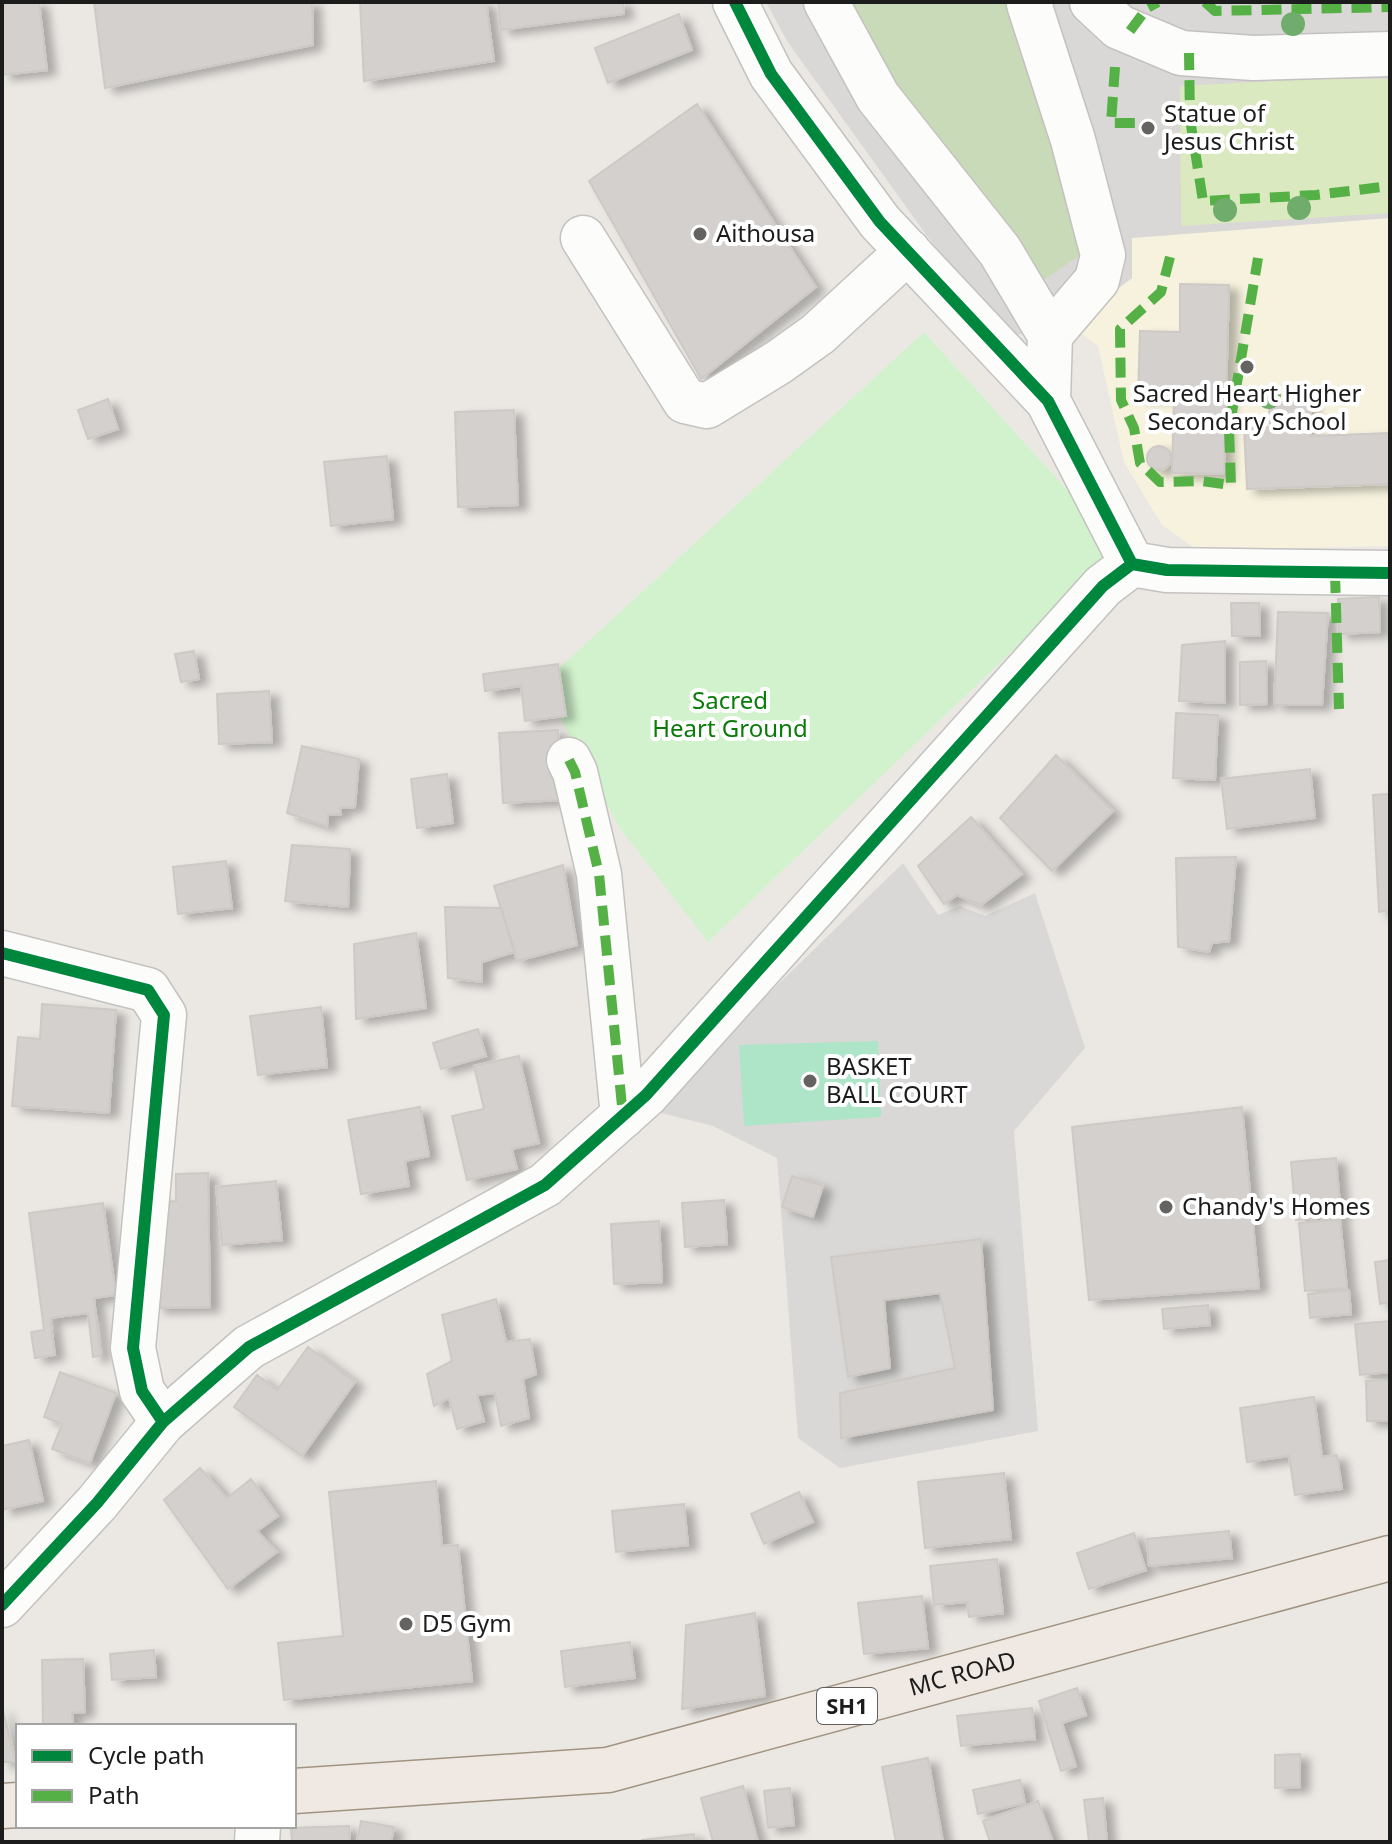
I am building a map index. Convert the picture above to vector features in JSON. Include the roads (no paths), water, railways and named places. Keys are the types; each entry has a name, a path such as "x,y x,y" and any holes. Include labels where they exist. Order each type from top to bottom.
{"main road":[{"name":"MC ROAD","path":"296,1791 608,1770 1390,1558"}],"street":[{"path":"735,2 771,74 880,222 1048,401 1132,564"},
{"path":"826,2 878,97 1000,251 1050,335 1048,401"},
{"path":"1092,2 1119,27 1181,53 1253,58 1390,54"},
{"path":"1029,3 1073,140 1103,255 1097,280 1050,335"},
{"path":"583,238 685,401 707,406 818,334 908,251"},
{"path":"2,1605 97,1503 163,1422 249,1347 545,1185 646,1095 1103,586 1132,564 1167,570 1390,573"},
{"path":"569,760 575,772 599,874 623,1116"},
{"path":"2,953 148,990 164,1015 133,1348 142,1391 163,1422"}],"place":[{"name":"Statue of Jesus Christ","path":"1148,128"},
{"name":"Aithousa","path":"700,234"},
{"name":"Sacred Heart Higher Secondary School","path":"1247,367"},
{"name":"BASKET BALL COURT","path":"810,1081"},
{"name":"Chandy's Homes","path":"1166,1207"},
{"name":"D5 Gym","path":"406,1624"}],"park label":[{"name":"Sacred Heart Ground","path":"730,715"}]}
